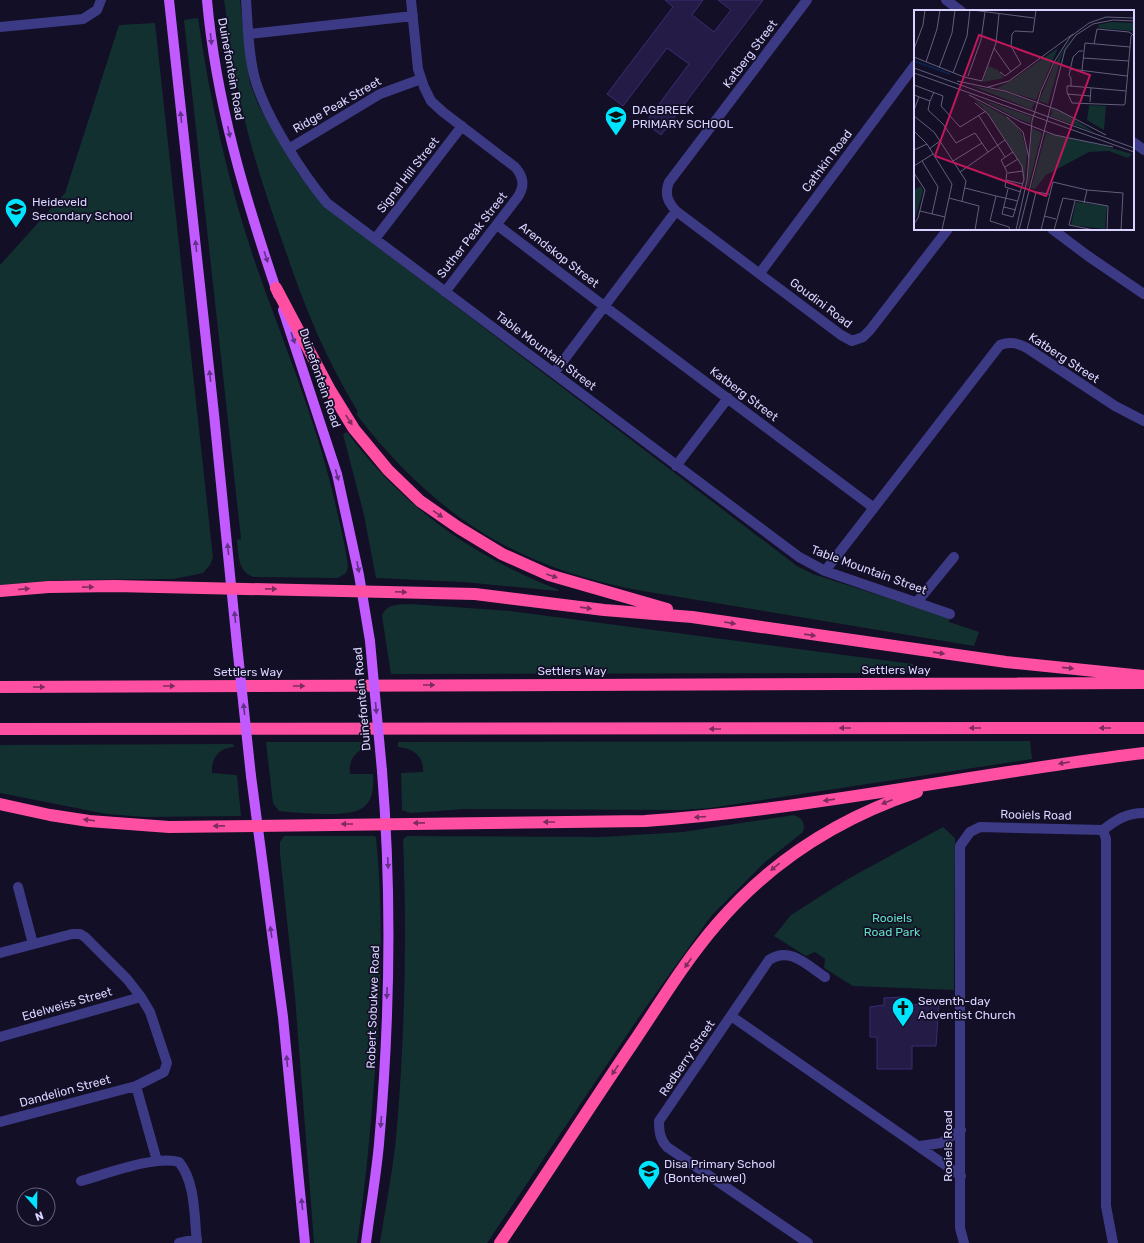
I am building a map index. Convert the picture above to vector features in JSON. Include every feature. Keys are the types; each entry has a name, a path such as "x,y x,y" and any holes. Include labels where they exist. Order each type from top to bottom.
{"highway":[{"path":"276,288 350,423 388,470 420,501 459,528 502,554 548,575 692,617"},
{"path":"0,591 49,587 115,586 475,594 604,610 692,617 1006,662 1144,676"},
{"name":"Settlers Way","path":"0,687 1144,683"},
{"path":"0,729 1144,728"},
{"path":"0,804 50,815 132,825 169,827 485,822 588,822 716,816 1073,762 1144,753"},
{"path":"500,1243 689,960 732,908 777,866 824,832 886,802 950,781"}],"main road":[{"path":"169,0 251,776 283,1017 305,1243"},
{"name":"Duinefontein Road","path":"207,0 211,42 230,140 241,180 328,444 346,509 370,641 382,770"},
{"name":"Robert Sobukwe Road","path":"366,1243 379,1146 384,1075 389,941 386,824 382,770"}],"street":[{"path":"0,27 83,19 97,10 101,0"},
{"name":"Table Mountain Street","path":"246,0 248,34 257,85 269,113 313,185 327,203 799,558 825,571 950,614"},
{"name":"Suther Peak Street","path":"411,0 421,79 431,101 443,112 515,167 522,177 523,188 521,193 498,225 445,292"},
{"name":"Katberg Street","path":"676,211 667,198 666,187 669,182 807,0"},
{"path":"946,0 958,10"},
{"path":"248,34 413,16"},
{"name":"Cathkin Road","path":"760,273 914,66"},
{"name":"Ridge Peak Street","path":"290,148 380,94 421,79"},
{"name":"Signal Hill Street","path":"375,239 462,126"},
{"path":"1134,143 1143,148"},
{"path":"554,373 676,211"},
{"name":"Goudini Road","path":"676,211 841,335 852,341 857,340 870,330 947,230"},
{"name":"Arendskop Street","path":"498,225 604,306"},
{"path":"1053,230 1088,256 1144,294"},
{"name":"Katberg Street","path":"604,306 874,508 993,351 1000,345 1007,342 1016,343 1027,348 1115,406 1144,421"},
{"path":"676,466 728,398"},
{"path":"825,571 874,508"},
{"path":"917,602 954,557"},
{"path":"1113,1243 1106,1206 1106,839 1103,830 1122,816 1133,813 1144,813"},
{"name":"Rooiels Road","path":"964,1243 960,1228 960,846 962,841 970,832 980,827 1103,830"},
{"path":"18,887 33,944"},
{"path":"0,953 72,934 80,934 127,979 141,997"},
{"path":"731,1016 770,960 775,957 783,954 790,955 825,977"},
{"name":"Edelweiss Street","path":"0,1037 141,997"},
{"name":"Dandelion Street","path":"0,1122 136,1086 164,1072 167,1063 150,1012 141,997"},
{"name":"Redberry Street","path":"808,1243 673,1152 660,1138 660,1121 731,1016 920,1146 961,1176"},
{"path":"136,1086 157,1161"},
{"path":"920,1146 941,1143 961,1130"},
{"path":"81,1181 157,1161 170,1160 179,1162 184,1168 190,1186 197,1241 179,1243"}],"green space":[{"path":"224,0 240,0 250,83 258,104 298,173 324,206 797,566 813,574 950,618 949,622 979,632 974,646 637,590 592,580 551,566 513,550 478,530 446,507 415,480 385,449 356,414 358,412 336,374 318,335 280,236 249,139 231,50"},
{"path":"198,18 209,85 223,152 241,217 262,282 313,424 330,482 348,567 346,573 338,578 254,577 248,575 244,571 240,562 237,540 241,539 184,20"},
{"path":"155,23 213,558 210,565 203,573 174,579 57,580 0,585 0,265 65,193 119,25"},
{"path":"347,432 392,484 441,526 468,545 497,562 527,577 559,590 463,582 376,578 364,515 343,434"},
{"path":"411,604 510,611 913,664 912,673 391,674 382,616 390,607"},
{"path":"1030,741 1032,759 710,808 681,810 465,809 411,813 402,810 401,773 423,772 423,766 422,761 413,751 398,747 398,742"},
{"path":"266,742 371,742 371,746 358,752 352,759 350,764 350,774 373,774 371,797 362,809 354,812 323,814 279,811 273,803"},
{"path":"233,744 234,747 224,749 217,755 213,763 212,773 237,775 241,816 145,817 107,814 0,793 0,745"},
{"path":"794,815 803,822 803,832 764,863 712,915 641,1014 487,1243 380,1243 396,1141 400,1090 405,947 403,839 407,836 602,837 683,832"},
{"name":"Rooiels Road Park","path":"943,827 955,838 954,990 853,986 824,968 825,959 815,952 806,956 774,936 791,915 846,880"},
{"path":"284,836 376,837 381,929 380,991 369,1143 357,1243 314,1243 295,997 280,854 280,842"}],"building":[{"path":"665,0 703,0 692,15 714,32 731,10 718,0 763,0 661,135 645,123 689,64 667,48 623,106 607,94 673,7"},
{"name":"Seventh-day Adventist Church","path":"905,997 905,1005 939,1004 936,1046 912,1046 912,1069 877,1069 877,1037 870,1037 870,1007 884,1005 884,998"}],"place":[{"name":"DAGBREEK PRIMARY SCHOOL","path":"616,136"},
{"name":"Heideveld Secondary School","path":"16,228"},
{"name":"Seventh-day Adventist Church","path":"903,1028"},
{"name":"Disa Primary School (Bonteheuwel)","path":"649,1190"}]}
